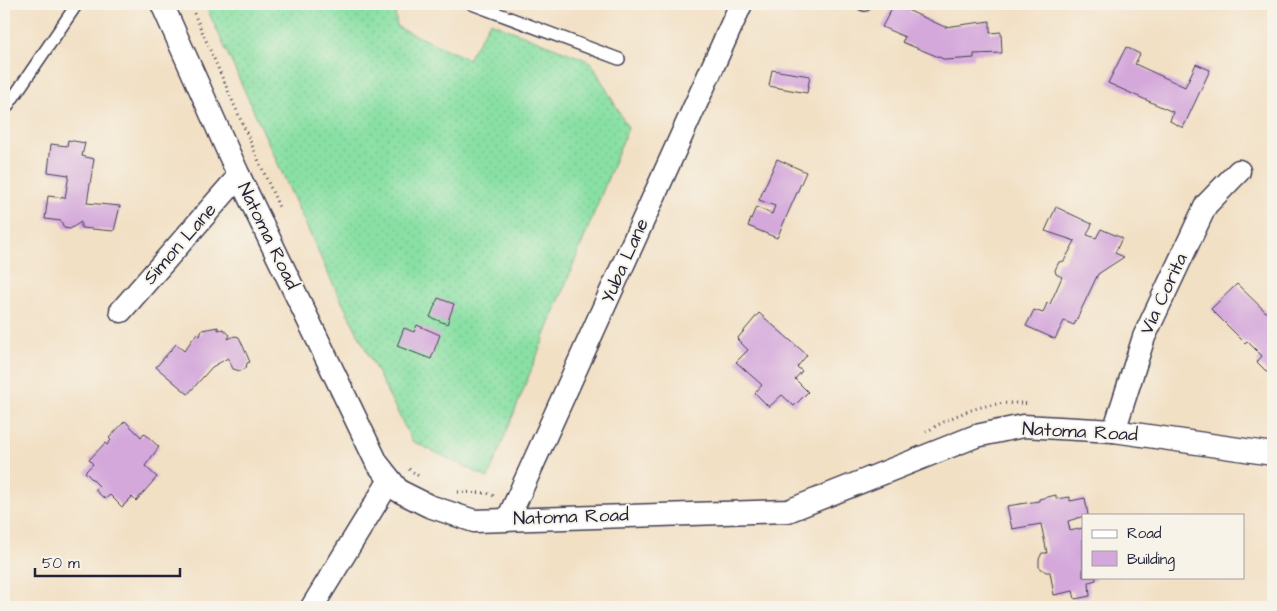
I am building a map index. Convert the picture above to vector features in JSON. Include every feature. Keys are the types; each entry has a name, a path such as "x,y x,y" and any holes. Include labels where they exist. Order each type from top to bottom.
{"street":[{"name":"Natoma Road","path":"162,4 239,176 377,463 398,473 399,491 429,506 474,521 511,512 788,511 976,436 1023,426 1114,431 1273,454"},
{"name":"Yuba Lane","path":"511,512 741,4"},
{"name":"Via Corita","path":"1114,431 1144,337 1206,205 1239,171"},
{"name":"Simon Lane","path":"121,311 239,176"},
{"path":"312,607 398,473"}],"lane":[{"path":"4,111 77,4"},
{"path":"472,4 619,59"}],"path":[{"path":"190,4 281,211"},
{"path":"923,434 946,419 980,406 1014,402 1032,404"},
{"path":"398,473 421,478"},
{"path":"451,490 487,493 511,512"}],"green space":[{"path":"205,4 394,4 397,27 468,59 490,22 591,62 628,128 488,478 412,441 331,280"}],"building":[{"path":"894,4 945,27 990,21 990,33 1001,32 1002,53 974,54 974,58 946,60 902,42 905,37 882,27"},
{"path":"1126,47 1140,54 1135,64 1185,87 1196,64 1210,70 1183,128 1170,121 1173,112 1108,83"},
{"path":"772,70 810,76 807,93 769,86"},
{"path":"68,140 85,143 82,156 94,159 87,203 120,206 114,231 81,228 81,222 70,229 64,228 61,221 45,219 48,196 65,198 69,175 48,172 51,144 67,146"},
{"path":"777,159 806,172 777,238 748,226 756,207 772,214 775,206 759,200"},
{"path":"1056,207 1092,224 1087,235 1096,238 1101,229 1122,238 1115,253 1124,257 1098,274 1074,325 1064,321 1055,339 1026,326 1034,310 1043,313 1047,303 1050,304 1062,277 1056,274 1055,270 1059,262 1064,261 1075,241 1045,231"},
{"path":"1237,284 1270,316 1273,314 1273,369 1269,374 1257,362 1262,356 1247,341 1245,343 1211,309"},
{"path":"438,298 454,304 447,324 430,317"},
{"path":"759,313 807,355 797,367 802,371 795,379 808,392 794,406 782,395 769,407 755,393 762,385 736,362 748,350 737,339"},
{"path":"417,325 440,335 431,359 397,346 404,328 414,332"},
{"path":"218,327 218,330 223,329 230,335 228,339 235,336 239,337 250,362 247,363 246,368 240,371 233,369 228,358 212,367 188,394 156,367 176,344 184,351 197,333 200,336 202,330"},
{"path":"125,421 141,437 144,433 159,447 145,466 157,477 136,501 132,497 122,507 110,495 105,499 95,490 99,486 85,472 93,464 89,460 105,443 107,445 111,440 109,438"},
{"path":"1056,495 1056,499 1070,497 1070,501 1085,498 1088,514 1082,514 1082,517 1068,521 1070,531 1082,528 1082,578 1096,578 1096,580 1089,582 1090,596 1075,599 1073,591 1054,595 1050,572 1046,572 1039,567 1039,559 1042,553 1047,553 1041,524 1012,529 1007,506 1039,501 1039,499"}]}
